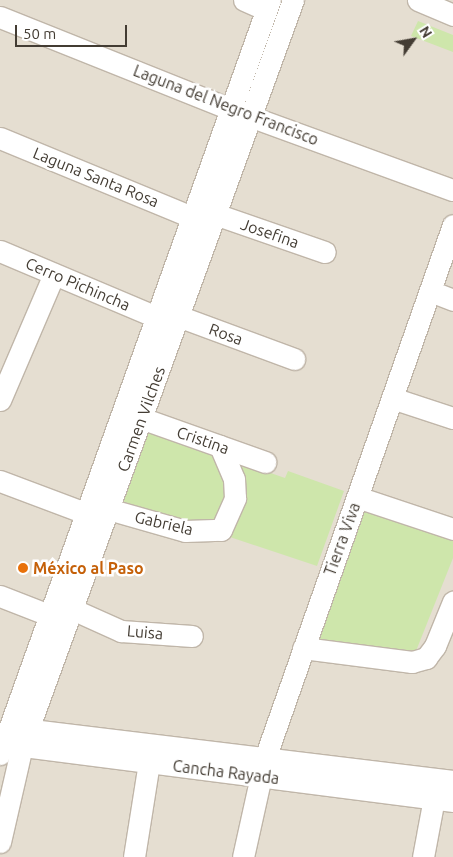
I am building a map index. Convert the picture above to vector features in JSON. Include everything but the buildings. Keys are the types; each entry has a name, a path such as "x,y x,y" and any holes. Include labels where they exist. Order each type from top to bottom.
{"street":[{"path":"244,0 268,5"},
{"name":"Carmen Vilches","path":"9,738 72,609 293,0"},
{"path":"418,0 453,15"},
{"name":"Carmen Vilches","path":"0,842 9,738 85,513 268,5"},
{"name":"Laguna del Negro Francisco","path":"0,17 230,110 453,190"},
{"name":"Laguna Santa Rosa","path":"0,138 192,217"},
{"name":"Josefina","path":"215,214 325,252"},
{"name":"Tierra Viva","path":"243,857 262,767 453,225"},
{"name":"Cerro Pichincha","path":"0,251 156,317"},
{"path":"0,400 7,363 54,274"},
{"path":"430,291 453,300"},
{"name":"Rosa","path":"156,317 178,316 294,359"},
{"path":"392,398 453,418"},
{"name":"Cristina","path":"141,418 265,462"},
{"name":"Gabriela","path":"108,509 184,531 221,530 235,498 234,479 220,446"},
{"path":"0,481 85,513"},
{"path":"357,497 453,529"},
{"path":"0,596 49,615"},
{"path":"303,648 412,662 426,658 435,646 453,602"},
{"name":"Luisa","path":"72,609 121,631 192,636"},
{"name":"Cancha Rayada","path":"9,738 149,762 262,767 453,782"},
{"name":"Cancha Rayada","path":"9,738 262,767 443,799"},
{"path":"134,857 149,762"},
{"path":"423,857 443,799"}],"shaded area":[{"path":"0,0 453,0 453,857 0,857"}],"green space":[{"path":"418,21 453,35 453,52 411,36"},
{"path":"148,431 285,478 288,471 344,491 317,566 122,501"},
{"path":"360,506 453,539 453,558 416,651 310,640"}],"place":[{"name":"México al Paso","path":"23,568"}]}
